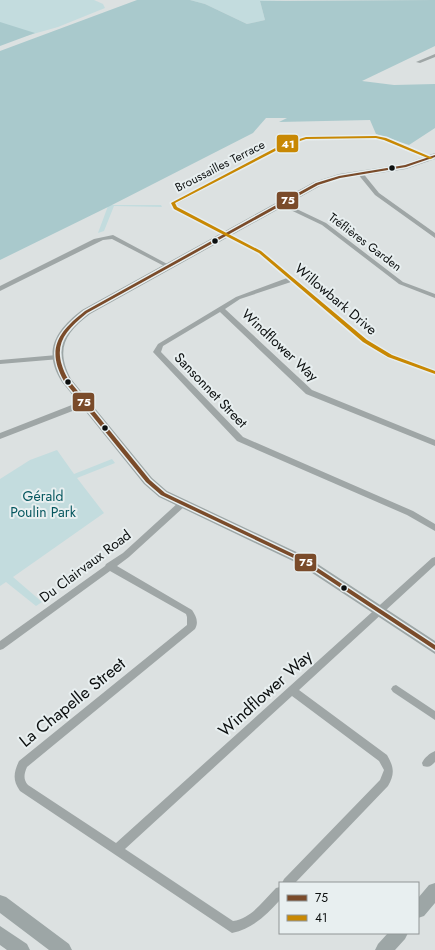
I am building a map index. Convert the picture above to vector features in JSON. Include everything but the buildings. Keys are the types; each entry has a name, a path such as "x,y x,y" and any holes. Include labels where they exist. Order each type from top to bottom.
{"street":[{"path":"418,62 435,55"},
{"name":"Broussailles Terrace","path":"227,234 175,208 173,203 294,141 311,138 376,137 433,157"},
{"path":"433,157 406,166 360,173 324,181 168,266 77,318 65,331 59,341 57,357 60,371 148,481 163,494 302,560 435,648"},
{"path":"360,173 377,194 435,236"},
{"name":"Tréflières Garden","path":"282,204 324,224 401,283 435,296"},
{"name":"Willowbark Drive","path":"227,234 260,252 365,341 390,356 434,370"},
{"path":"0,290 96,240 108,237 114,237 168,266"},
{"name":"Sansonnet Street","path":"292,279 242,297 160,345 157,349 159,355 228,429 240,439 410,513 435,528"},
{"name":"Windflower Way","path":"221,309 309,392 435,443"},
{"path":"0,362 57,357"},
{"path":"0,436 85,403"},
{"name":"Du Clairvaux Road","path":"0,646 152,533 182,504"},
{"name":"Windflower Way","path":"116,850 435,560"},
{"name":"La Chapelle Street","path":"109,566 189,612 192,616 192,626 23,764 18,772 18,778 24,788 232,927 244,926 251,922 279,893"},
{"path":"396,689 435,716"},
{"path":"289,882 389,776 389,766 383,758 292,690"},
{"path":"427,763 435,755"},
{"path":"419,909 435,890"},
{"path":"0,903 63,950"},
{"path":"0,934 22,950"},
{"path":"384,950 397,934"}],"green space":[{"path":"0,0 94,0 103,4 105,8 58,27 26,36 0,31"},
{"path":"190,0 286,0 260,1 265,20 247,24 205,4"},
{"path":"161,205 162,207 114,206 104,231 98,233 108,206"},
{"name":"Gérald Poulin Park","path":"57,450 74,474 112,459 115,463 77,478 104,513 13,577 42,602 36,606 6,582 0,586 0,479 30,460"}],"shaded area":[{"path":"137,0 190,0 205,4 247,24 265,20 260,1 435,0 435,46 362,81 394,85 435,84 435,128 409,145 376,134 370,120 279,122 287,118 266,118 253,133 0,260 0,51"},
{"path":"0,22 35,33 0,46"}],"transit line":[{"name":"41","path":"431,158 385,139 376,137 306,138 284,145 173,203 175,208 260,252 365,341 390,356 435,373"},
{"name":"75","path":"435,156 406,166 339,177 317,184 86,312 70,326 64,334 57,350 60,369 66,380 148,481 163,494 302,560 435,648"}]}
